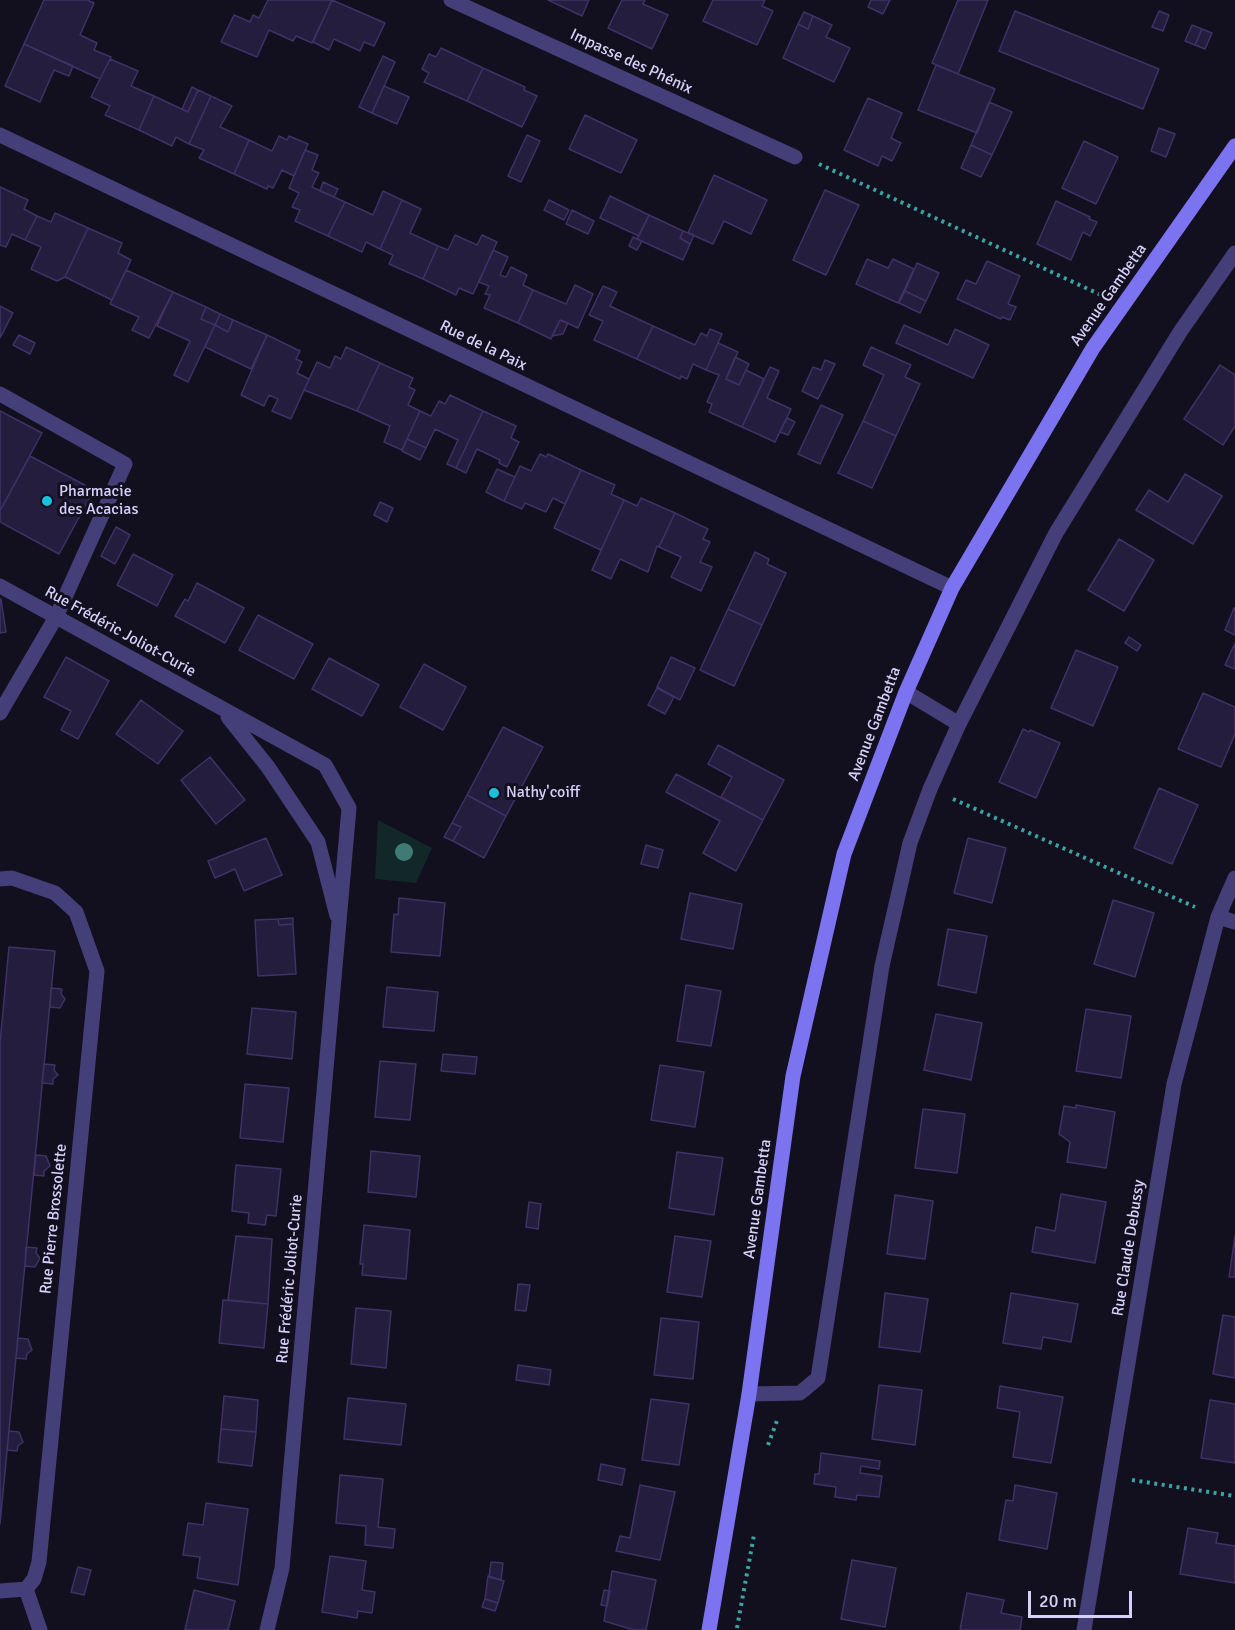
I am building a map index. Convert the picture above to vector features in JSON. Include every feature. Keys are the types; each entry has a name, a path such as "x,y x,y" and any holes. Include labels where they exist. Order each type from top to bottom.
{"main road":[{"name":"Avenue Gambetta","path":"709,1630 749,1394 793,1076 844,854 906,692 952,588 1093,348 1235,146"}],"street":[{"name":"Impasse des Phénix","path":"451,0 795,157"},
{"name":"Rue de la Paix","path":"0,135 952,588"},
{"path":"749,1394 800,1393 819,1378 882,966 910,843 930,789 959,724 1056,533 1180,332 1235,253"},
{"path":"0,394 125,464 56,617 0,712"},
{"name":"Rue Frédéric Joliot-Curie","path":"0,586 325,765 350,808 282,1568 267,1630"},
{"path":"906,692 959,724"},
{"name":"Rue Frédéric Joliot-Curie","path":"222,710 268,767 318,842 340,931"},
{"name":"Rue Pierre Brossolette","path":"0,879 12,878 55,893 76,912 96,971 39,1562 34,1578 26,1589"},
{"name":"Rue Claude Debussy","path":"1084,1630 1174,1084 1218,917 1235,878"},
{"path":"1218,917 1235,922"},
{"path":"0,1591 26,1589 40,1630"}],"path":[{"path":"795,157 815,162 1124,305"},
{"path":"930,789 1218,917"},
{"path":"766,1457 788,1394"},
{"path":"1110,1476 1235,1496"},
{"path":"737,1630 755,1525"}],"green space":[{"path":"378,820 432,848 416,883 375,879"}],"building":[{"path":"44,0 87,0 94,3 80,35 97,43 94,50 111,57 100,79 24,44"},
{"path":"268,0 332,0 312,43 296,36 293,41 269,30 257,57 221,42 234,15 250,22 253,15 259,18"},
{"path":"332,0 385,23 374,46 364,42 360,51 334,39 329,50 313,42"},
{"path":"548,0 589,0 582,16"},
{"path":"622,0 645,0 643,4 668,15 652,49 608,28"},
{"path":"713,0 765,0 762,6 773,11 757,45 703,21"},
{"path":"871,0 890,0 883,14 868,7"},
{"path":"958,0 988,0 958,74 932,63"},
{"path":"1015,11 1159,69 1143,109 999,51"},
{"path":"1159,11 1169,15 1163,31 1152,27"},
{"path":"804,12 813,16 808,29 798,24"},
{"path":"813,16 832,25 826,37 850,48 834,82 783,58 798,24 808,29"},
{"path":"1192,25 1202,29 1195,45 1185,41"},
{"path":"1202,29 1212,33 1205,49 1195,45"},
{"path":"24,44 73,66 69,76 54,70 40,102 5,86"},
{"path":"441,48 483,68 467,101 424,82 429,73 422,69 429,54 436,57"},
{"path":"383,56 395,62 372,113 359,107"},
{"path":"110,59 138,71 131,86 154,96 139,130 105,115 110,106 91,97"},
{"path":"936,65 995,89 977,133 918,110"},
{"path":"483,68 525,87 524,90 537,96 522,127 467,101"},
{"path":"384,86 409,97 397,124 372,113"},
{"path":"192,87 198,90 188,112 182,109"},
{"path":"198,90 211,96 189,144 176,137 172,146 139,130 154,96 188,112"},
{"path":"211,96 232,106 220,127 249,140 234,174 199,158 204,150 189,144"},
{"path":"868,98 902,113 891,138 901,143 892,161 882,156 878,166 844,150"},
{"path":"989,102 1012,112 992,155 971,145"},
{"path":"585,115 637,140 621,173 569,149"},
{"path":"1159,128 1175,134 1166,157 1151,151"},
{"path":"527,135 540,141 521,182 508,176"},
{"path":"279,136 287,140 289,136 308,144 294,176 282,170 273,188 268,186 267,189 234,174 249,140 272,151"},
{"path":"1084,141 1118,157 1096,204 1062,188"},
{"path":"971,145 992,155 981,177 961,168"},
{"path":"305,150 318,155 312,170 319,173 312,187 345,202 328,236 295,221 300,210 292,207 299,193 289,188"},
{"path":"714,175 767,200 751,234 724,221 713,244 688,233"},
{"path":"323,182 338,189 334,197 320,191"},
{"path":"0,187 28,200 24,209 37,216 25,240 12,234 6,247 0,245"},
{"path":"825,190 859,205 826,275 793,260"},
{"path":"383,191 402,200 380,249 366,242 362,252 328,236 345,202 373,215"},
{"path":"610,196 649,215 639,236 600,218"},
{"path":"402,200 421,209 410,233 438,246 423,279 389,264 393,255 380,249"},
{"path":"549,200 569,210 564,220 544,210"},
{"path":"1056,201 1097,222 1090,236 1083,232 1071,260 1037,244"},
{"path":"572,210 594,221 588,234 566,224"},
{"path":"55,213 88,228 65,277 57,281 31,269 41,247 25,240 37,216 51,222"},
{"path":"649,215 683,231 680,238 690,244 683,260 637,239"},
{"path":"88,228 122,243 118,253 131,260 112,300 65,277"},
{"path":"683,231 694,235 690,244 680,238"},
{"path":"455,235 477,245 482,235 497,242 473,294 459,288 456,295 423,279 438,246 448,250"},
{"path":"633,237 642,241 637,250 629,246"},
{"path":"493,250 508,257 500,275 506,277 511,267 527,275 523,285 533,290 518,323 484,308 490,295 485,294 489,286 479,282"},
{"path":"867,259 888,268 893,259 914,269 898,303 856,284"},
{"path":"987,261 1020,276 1008,304 1016,307 1010,320 1002,317 1001,319 957,299 966,280 976,284"},
{"path":"917,263 939,273 926,301 905,291"},
{"path":"126,270 173,292 149,338 132,330 139,317 110,304"},
{"path":"575,285 593,294 578,328 560,320 551,339 518,323 533,290 566,304"},
{"path":"603,286 617,292 610,306 653,326 637,359 594,340 603,321 589,315"},
{"path":"905,291 926,301 920,313 899,303"},
{"path":"173,292 206,307 201,319 215,325 188,382 174,375 190,341 157,326"},
{"path":"0,306 13,313 0,338"},
{"path":"206,307 220,314 215,325 201,319"},
{"path":"220,314 233,320 228,332 215,325"},
{"path":"233,320 267,335 251,369 205,347 215,325 228,332"},
{"path":"560,320 568,323 563,334 552,336"},
{"path":"904,325 948,345 955,329 989,345 973,378 896,343"},
{"path":"653,326 695,345 701,333 707,336 710,329 722,334 706,370 693,364 687,379 681,376 680,379 637,359"},
{"path":"19,335 35,343 30,354 13,345"},
{"path":"267,335 300,351 296,359 302,362 297,373 309,379 291,419 272,411 278,399 269,395 264,406 241,395"},
{"path":"718,343 738,352 726,379 739,385 746,370 764,379 742,427 709,412 712,404 707,402 719,375 706,370"},
{"path":"346,347 380,363 357,411 304,390 317,362 330,368 335,356 341,359"},
{"path":"871,347 911,365 905,377 920,384 896,436 863,421 884,375 863,365"},
{"path":"735,357 749,364 739,385 726,379"},
{"path":"825,360 835,364 818,399 802,391 813,367 821,370"},
{"path":"380,363 413,378 409,387 415,390 408,405 420,411 402,450 384,442 390,426 357,411"},
{"path":"1220,365 1235,375 1235,426 1223,445 1184,419"},
{"path":"770,367 779,371 767,398 791,409 775,442 742,427"},
{"path":"450,395 483,411 456,468 447,464 458,440 435,429 426,448 407,439 420,411 431,416 439,401 445,404"},
{"path":"821,405 843,415 820,464 798,454"},
{"path":"0,411 42,433 0,511"},
{"path":"483,411 516,426 511,438 519,442 507,467 499,463 500,460 477,449 466,473 456,468"},
{"path":"787,418 795,422 788,435 780,432"},
{"path":"863,421 896,436 872,488 838,473"},
{"path":"407,439 426,448 420,460 402,451"},
{"path":"540,454 546,457 548,454 581,470 565,504 553,498 546,512 525,503 522,509 504,501 520,466 531,471"},
{"name":"Pharmacie des Acacias","path":"30,456 94,490 59,554 0,522 0,511"},
{"path":"497,469 515,477 504,501 486,492"},
{"path":"581,470 615,485 611,494 624,500 601,550 554,528"},
{"path":"1185,474 1222,496 1193,544 1136,510 1149,490 1168,502"},
{"path":"641,498 675,513 659,547 657,546 648,572 620,559 611,579 592,570 624,500 637,506"},
{"path":"380,502 393,508 387,522 374,515"},
{"path":"675,513 708,529 703,539 710,542 700,562 712,567 701,591 671,577 681,557 659,547"},
{"path":"116,527 130,535 115,564 101,556"},
{"path":"1119,539 1154,560 1124,611 1088,590"},
{"path":"755,552 769,559 767,564 786,573 762,625 728,609"},
{"path":"133,554 173,575 157,606 117,585"},
{"path":"197,583 244,608 225,643 175,616 185,599 188,601"},
{"path":"0,599 6,632 0,633"},
{"path":"1235,608 1235,635 1225,630"},
{"path":"728,609 762,625 734,686 700,670"},
{"path":"258,615 313,644 294,679 239,650"},
{"path":"1129,637 1141,645 1137,651 1125,643"},
{"path":"1235,643 1235,669 1225,665"},
{"path":"1076,650 1118,667 1093,726 1051,708"},
{"path":"66,657 109,681 78,739 61,730 71,711 44,697"},
{"path":"671,657 695,668 680,700 657,687"},
{"path":"329,658 379,685 362,716 312,689"},
{"path":"424,664 466,687 443,730 400,707"},
{"path":"657,688 674,697 665,714 648,705"},
{"path":"1203,693 1235,707 1235,734 1221,767 1178,749"},
{"path":"141,700 183,731 158,764 116,734"},
{"path":"503,727 543,747 506,816 467,795"},
{"path":"1023,729 1060,743 1036,798 999,782"},
{"path":"718,745 784,780 763,820 721,797 732,777 708,764"},
{"path":"210,757 245,800 216,824 181,780"},
{"path":"676,774 763,820 736,871 703,853 720,821 666,792"},
{"path":"1159,788 1198,805 1172,864 1134,848"},
{"path":"467,795 506,816 484,858 453,841 461,827 452,823"},
{"path":"452,823 461,827 453,841 444,837"},
{"path":"266,838 282,875 244,891 235,869 215,878 208,861"},
{"path":"968,838 1006,848 992,903 954,893"},
{"path":"646,845 663,850 658,868 641,864"},
{"path":"690,893 742,904 733,949 681,939"},
{"path":"399,898 445,903 440,956 391,952 394,914 398,915"},
{"path":"1113,900 1154,913 1135,977 1094,964"},
{"path":"293,918 293,924 279,925 278,919"},
{"path":"278,919 279,925 293,924 296,974 258,976 255,920"},
{"path":"948,929 987,936 976,993 938,985"},
{"path":"9,947 55,951 0,1524 0,1043"},
{"path":"686,985 721,991 711,1046 677,1041"},
{"path":"387,987 438,992 434,1031 383,1027"},
{"path":"51,988 62,989 61,994 65,999 60,1008 50,1007"},
{"path":"252,1008 296,1012 292,1059 247,1054"},
{"path":"1086,1009 1131,1016 1121,1078 1076,1071"},
{"path":"936,1014 982,1023 971,1080 924,1070"},
{"path":"443,1054 477,1057 475,1074 441,1071"},
{"path":"380,1061 416,1064 410,1120 375,1117"},
{"path":"44,1064 55,1065 54,1070 58,1075 53,1079 53,1084 42,1083"},
{"path":"660,1065 704,1072 695,1127 651,1120"},
{"path":"245,1084 289,1088 283,1142 240,1138"},
{"path":"1076,1105 1115,1112 1106,1168 1067,1162 1070,1142 1059,1134 1064,1106 1076,1108"},
{"path":"923,1109 965,1114 957,1173 915,1168"},
{"path":"371,1151 420,1156 416,1197 368,1192"},
{"path":"677,1152 723,1158 714,1215 669,1208"},
{"path":"36,1155 46,1156 50,1166 44,1171 44,1176 34,1175"},
{"path":"236,1165 281,1169 276,1216 267,1215 265,1225 248,1223 249,1213 232,1211"},
{"path":"1061,1194 1106,1202 1095,1263 1032,1252 1036,1227 1055,1231"},
{"path":"895,1195 933,1201 925,1259 887,1254"},
{"path":"529,1202 541,1204 538,1229 526,1227"},
{"path":"364,1225 410,1230 406,1279 362,1275 363,1264 360,1264"},
{"path":"236,1236 272,1239 268,1304 228,1300"},
{"path":"675,1236 711,1241 702,1297 667,1292"},
{"path":"1235,1236 1235,1277 1229,1277"},
{"path":"26,1247 37,1248 36,1253 40,1258 35,1267 25,1266"},
{"path":"518,1284 530,1285 526,1311 515,1310"},
{"path":"885,1293 928,1299 920,1352 879,1347"},
{"path":"1011,1293 1078,1304 1071,1342 1043,1337 1041,1349 1003,1343"},
{"path":"223,1300 268,1304 264,1348 219,1343"},
{"path":"356,1308 391,1311 386,1368 351,1364"},
{"path":"1223,1315 1235,1317 1235,1378 1213,1374"},
{"path":"661,1318 699,1322 693,1379 654,1375"},
{"path":"18,1338 28,1339 32,1350 27,1354 26,1359 16,1358"},
{"path":"518,1365 551,1370 549,1385 516,1380"},
{"path":"879,1385 922,1390 915,1445 872,1439"},
{"path":"1000,1386 1063,1397 1051,1463 1013,1457 1020,1412 997,1408"},
{"path":"224,1396 258,1400 256,1432 221,1429"},
{"path":"348,1398 406,1404 401,1445 344,1439"},
{"path":"651,1399 689,1404 679,1465 642,1460"},
{"path":"1210,1400 1235,1404 1235,1463 1201,1458"},
{"path":"221,1429 256,1432 252,1466 218,1462"},
{"path":"9,1431 19,1432 23,1442 18,1446 17,1451 7,1450"},
{"path":"821,1453 880,1461 879,1469 861,1466 860,1473 882,1476 879,1497 857,1495 856,1500 835,1497 836,1487 814,1484 815,1474 819,1474"},
{"path":"601,1464 625,1469 622,1485 598,1480"},
{"path":"340,1475 383,1479 378,1527 395,1529 393,1548 365,1545 366,1526 336,1523"},
{"path":"640,1485 675,1492 660,1560 616,1551 620,1536 630,1538"},
{"path":"1015,1485 1057,1493 1047,1549 999,1540 1006,1500 1013,1501"},
{"path":"206,1503 248,1509 238,1585 197,1578 200,1557 183,1555 188,1523 203,1525"},
{"path":"1188,1528 1218,1533 1216,1543 1235,1546 1235,1583 1180,1574"},
{"path":"330,1556 366,1561 362,1590 375,1592 372,1613 358,1611 357,1618 322,1612"},
{"path":"852,1560 896,1568 885,1627 841,1619"},
{"path":"491,1562 503,1563 501,1580 489,1577"},
{"path":"78,1567 91,1570 84,1595 71,1592"},
{"path":"612,1571 656,1580 646,1630 634,1630 604,1621"},
{"path":"488,1576 504,1581 498,1603 485,1599"},
{"path":"194,1590 235,1601 228,1630 185,1630"},
{"path":"604,1590 610,1591 607,1606 601,1605"},
{"path":"967,1593 1004,1600 1001,1613 1022,1617 1020,1630 960,1630"},
{"path":"485,1599 498,1603 495,1611 482,1607"}],"place":[{"name":"Pharmacie des Acacias","path":"47,501"},
{"name":"Nathy'coiff","path":"494,793"}]}
